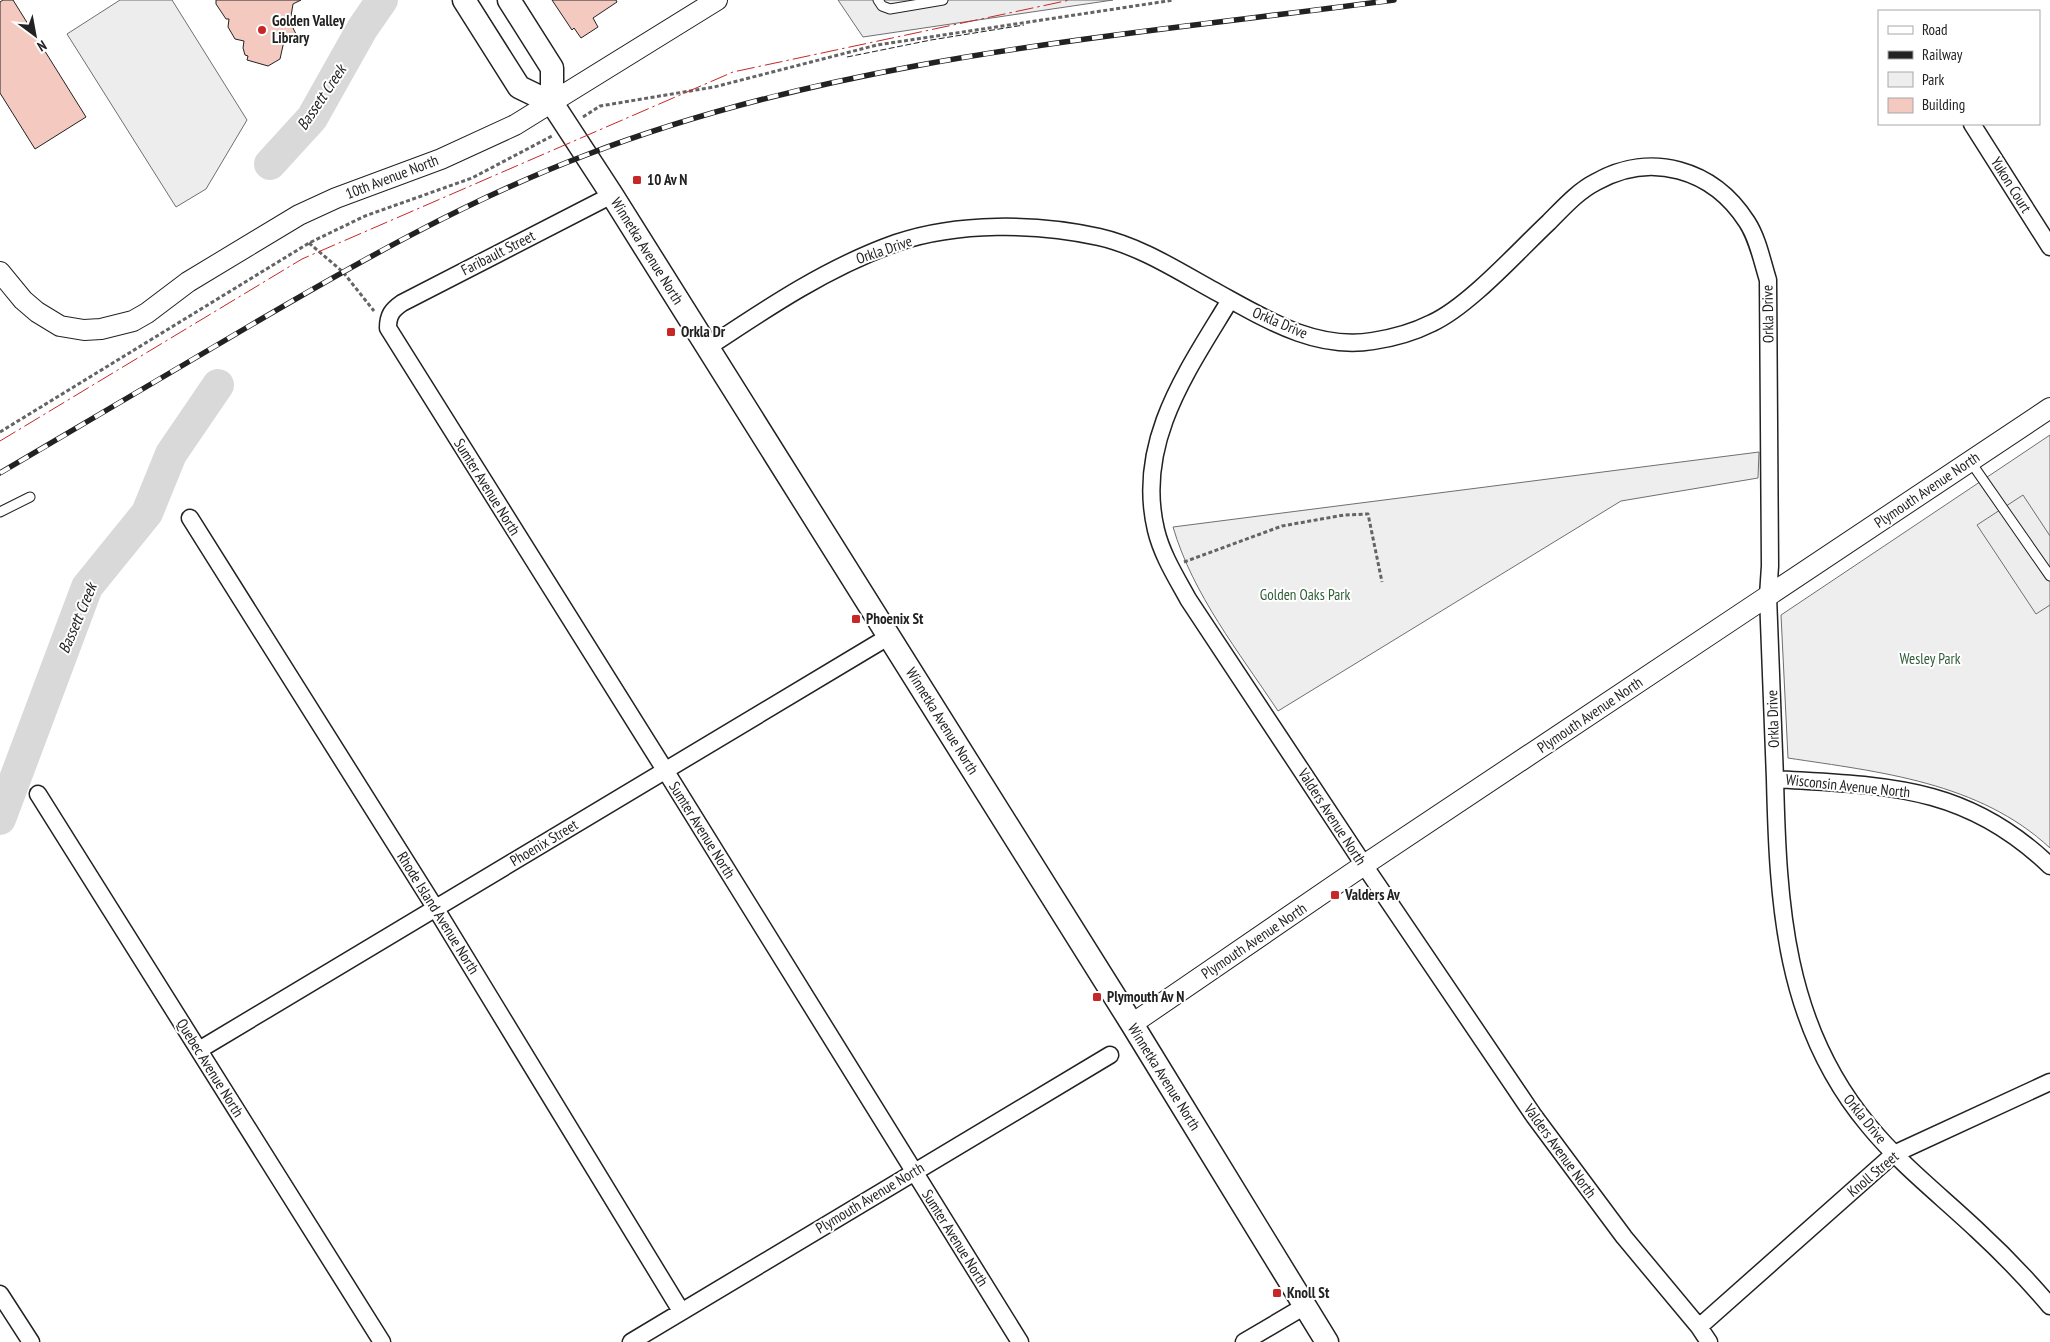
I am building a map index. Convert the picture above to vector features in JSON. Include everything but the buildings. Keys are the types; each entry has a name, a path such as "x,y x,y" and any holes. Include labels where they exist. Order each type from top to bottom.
{"main road":[{"path":"464,0 519,87 552,103 552,68 509,0"},
{"name":"Winnetka Avenue North","path":"552,103 612,195 1132,1024 1327,1342"}],"street":[{"name":"10th Avenue North","path":"2,281 37,312 60,326 101,329 133,321 148,313 188,282 299,215 477,143 515,125 717,0"},
{"name":"Yukon Court","path":"1973,125 2050,247"},
{"name":"Orkla Drive","path":"707,348 808,284 853,260 899,242 949,232 1000,227 1050,229 1101,237 1150,255 1230,300 1300,335 1336,342 1370,342 1434,323 1464,302 1572,200 1595,182 1623,171 1653,167 1679,168 1706,181 1729,199 1748,223 1760,251 1768,280 1770,566 1768,596 1777,866 1782,921 1793,976 1814,1035 1840,1088 1868,1125 1894,1154 1979,1231 2050,1306"},
{"name":"Faribault Street","path":"388,318 393,309 402,302 612,195"},
{"name":"Valders Avenue North","path":"1230,300 1180,383 1164,416 1155,453 1152,492 1156,529 1169,566 1188,599 1364,866 1557,1148 1624,1237 1699,1327 1709,1342"},
{"name":"Sumter Avenue North","path":"388,318 388,328 392,337 665,770 1020,1342"},
{"name":"Plymouth Avenue North","path":"1132,1024 1364,866 2050,408"},
{"name":"Rhode Island Avenue North","path":"190,518 436,909 681,1311"},
{"name":"Phoenix Street","path":"199,1050 888,636"},
{"name":"Wisconsin Avenue North","path":"1775,779 1866,784 1910,790 1959,804 2000,826 2028,845 2050,866"},
{"name":"Quebec Avenue North","path":"38,794 382,1342"},
{"name":"Plymouth Avenue North","path":"630,1342 1110,1055"},
{"name":"Knoll Street","path":"1699,1327 1894,1154 1968,1118 2050,1082"},
{"path":"0,1294 31,1342"},
{"path":"1244,1342 1305,1306"}],"lane":[{"path":"878,0 882,6 890,9 943,0"},
{"path":"1970,461 2050,576"},
{"path":"0,512 30,497"}],"path":[{"path":"309,243 343,272 376,312 388,318"},
{"path":"1169,566 1282,526 1344,515 1368,514 1382,582"}],"green space":[{"name":"Wesley Park","path":"2050,435 2050,848 2022,826 1992,808 1960,794 1893,775 1788,758 1781,615"},
{"name":"Golden Oaks Park","path":"1759,452 1758,478 1621,501 1278,711 1205,600 1192,576 1173,527"}],"shaded area":[{"path":"120,0 172,0 247,120 206,189 176,207 67,34"},
{"path":"838,0 1113,0 863,37"},
{"path":"2023,495 2050,536 2050,605 2036,614 1977,525"}],"waterway":[{"name":"Bassett Creek","path":"270,164 312,118 362,29 382,0"},
{"name":"Bassett Creek","path":"0,819 87,587 147,513 171,454 218,385"}],"railway":[{"path":"0,473 287,304 412,234 542,173 586,155 684,121 783,94 884,72 985,54 1087,39 1394,0"}],"fence":[{"path":"847,57 931,40 1024,25"}],"power":[{"path":"0,441 302,259 733,72 1070,0"}],"place":[{"name":"Golden Valley Library","path":"262,30"},
{"name":"10 Av N","path":"637,180"},
{"name":"Orkla Dr","path":"671,332"},
{"name":"Phoenix St","path":"856,619"},
{"name":"Valders Av","path":"1335,895"},
{"name":"Plymouth Av N","path":"1097,997"},
{"name":"Knoll St","path":"1277,1293"}]}
